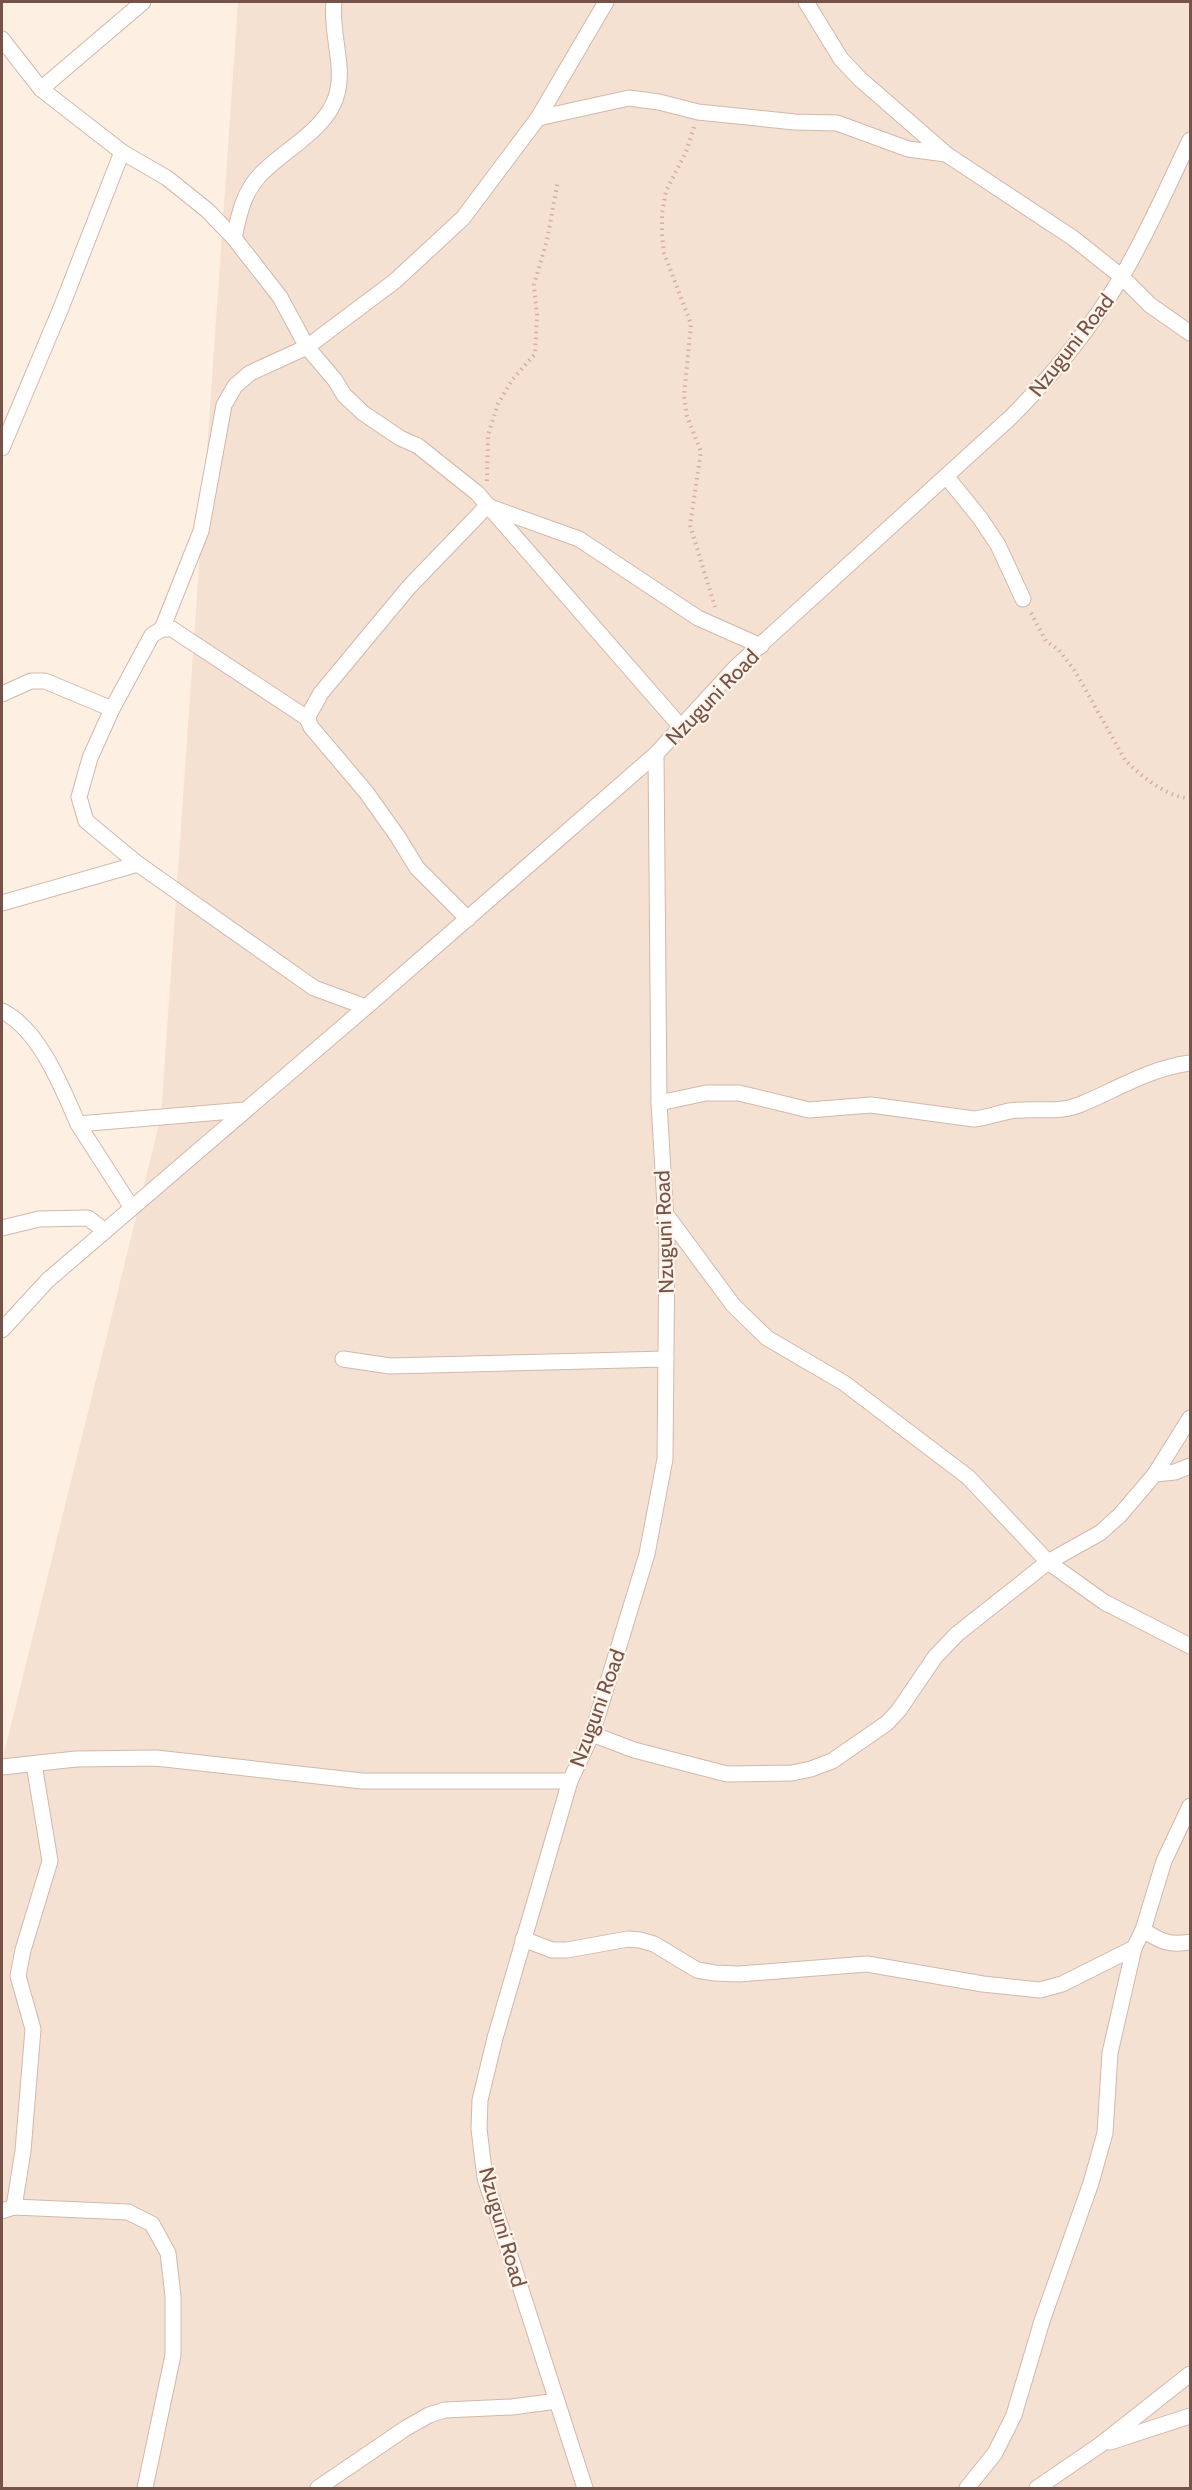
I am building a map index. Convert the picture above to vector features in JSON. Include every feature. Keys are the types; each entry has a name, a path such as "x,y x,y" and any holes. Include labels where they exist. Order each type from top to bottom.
{"street":[{"path":"41,89 143,2"},
{"path":"234,238 242,202 259,176 311,131 329,112 336,97 339,72 334,2"},
{"path":"162,629 201,531 224,405 236,386 250,373 307,347 395,281 463,218 538,118 606,2"},
{"path":"806,2 840,58 860,79 945,154 1073,238 1122,277 1150,305 1191,333"},
{"path":"2,39 8,57 41,89 122,152 167,178 207,210 234,238 280,297 307,347 351,403 400,438 418,446 477,493 681,727"},
{"path":"538,118 629,98 659,102 698,112 795,122 837,123 908,149 945,154"},
{"name":"Nzuguni Road","path":"585,2488 485,2178 479,2129 480,2100 495,2038 570,1781 592,1734 647,1554 665,1459 665,1213 659,1103 656,754 736,668 1045,383 1071,352 1122,277 1191,140"},
{"path":"2,448 61,308 122,152"},
{"path":"946,476 980,518 998,545 1023,599"},
{"path":"487,506 579,539 681,607 761,646"},
{"path":"307,718 321,693 410,587 487,506"},
{"path":"366,1007 314,988 138,864 86,820 79,798 90,758 112,709 152,635 162,629 172,629 307,718 311,727 366,792 417,868 468,919"},
{"path":"2,694 31,681 45,681 112,709"},
{"path":"2,1330 48,1280 656,754"},
{"path":"2,903 138,864"},
{"path":"2,1011 16,1018 54,1070 78,1124 132,1208"},
{"path":"659,1103 706,1093 739,1093 809,1110 872,1105 985,1119 1012,1111 1061,1111 1077,1106 1155,1070 1171,1065 1191,1063"},
{"path":"78,1124 245,1110"},
{"path":"665,1213 733,1305 767,1338 844,1383 968,1477 1048,1562 1104,1602 1191,1646"},
{"path":"2,1228 39,1220 88,1218 105,1231"},
{"path":"343,1359 390,1366 666,1359"},
{"path":"592,1734 634,1750 727,1774 763,1775 811,1769 832,1761 887,1723 899,1710 935,1657 957,1634 1048,1562 1100,1533 1120,1515 1155,1474 1191,1418"},
{"path":"1155,1474 1175,1472 1191,1466"},
{"path":"2,1767 76,1759 156,1758 362,1781 570,1781"},
{"path":"34,1764 50,1861 23,1950 18,1976 33,2029 23,2151 8,2209 128,2212 152,2224 168,2253 173,2296 173,2355 145,2488"},
{"path":"967,2488 995,2453 1014,2415 1042,2321 1100,2158 1105,2133 1110,2053 1134,1948 1143,1930 1164,1861 1191,1806"},
{"path":"1143,1930 1162,1943 1191,1942"},
{"path":"523,1939 552,1950 567,1950 628,1939 640,1940 654,1944 698,1970 715,1973 739,1974 867,1964 983,1984 1040,1990 1062,1984 1134,1948"},
{"path":"1037,2488 1100,2445 1191,2374"},
{"path":"318,2488 429,2415 445,2410 512,2407 557,2401"},
{"path":"1100,2445 1191,2416"}],"path":[{"path":"698,112 686,152 666,190 662,213 664,253 691,324 684,396 687,416 701,452 690,525 722,628"},
{"path":"487,506 488,435 498,404 512,380 535,354 537,315 534,285 547,240 558,181"},
{"path":"1023,599 1046,641 1059,650 1075,671 1125,760 1137,772 1178,797 1191,798"}],"shaded area":[{"path":"238,2 1190,2 1190,2488 2,2488 2,1761 161,1116"}]}
